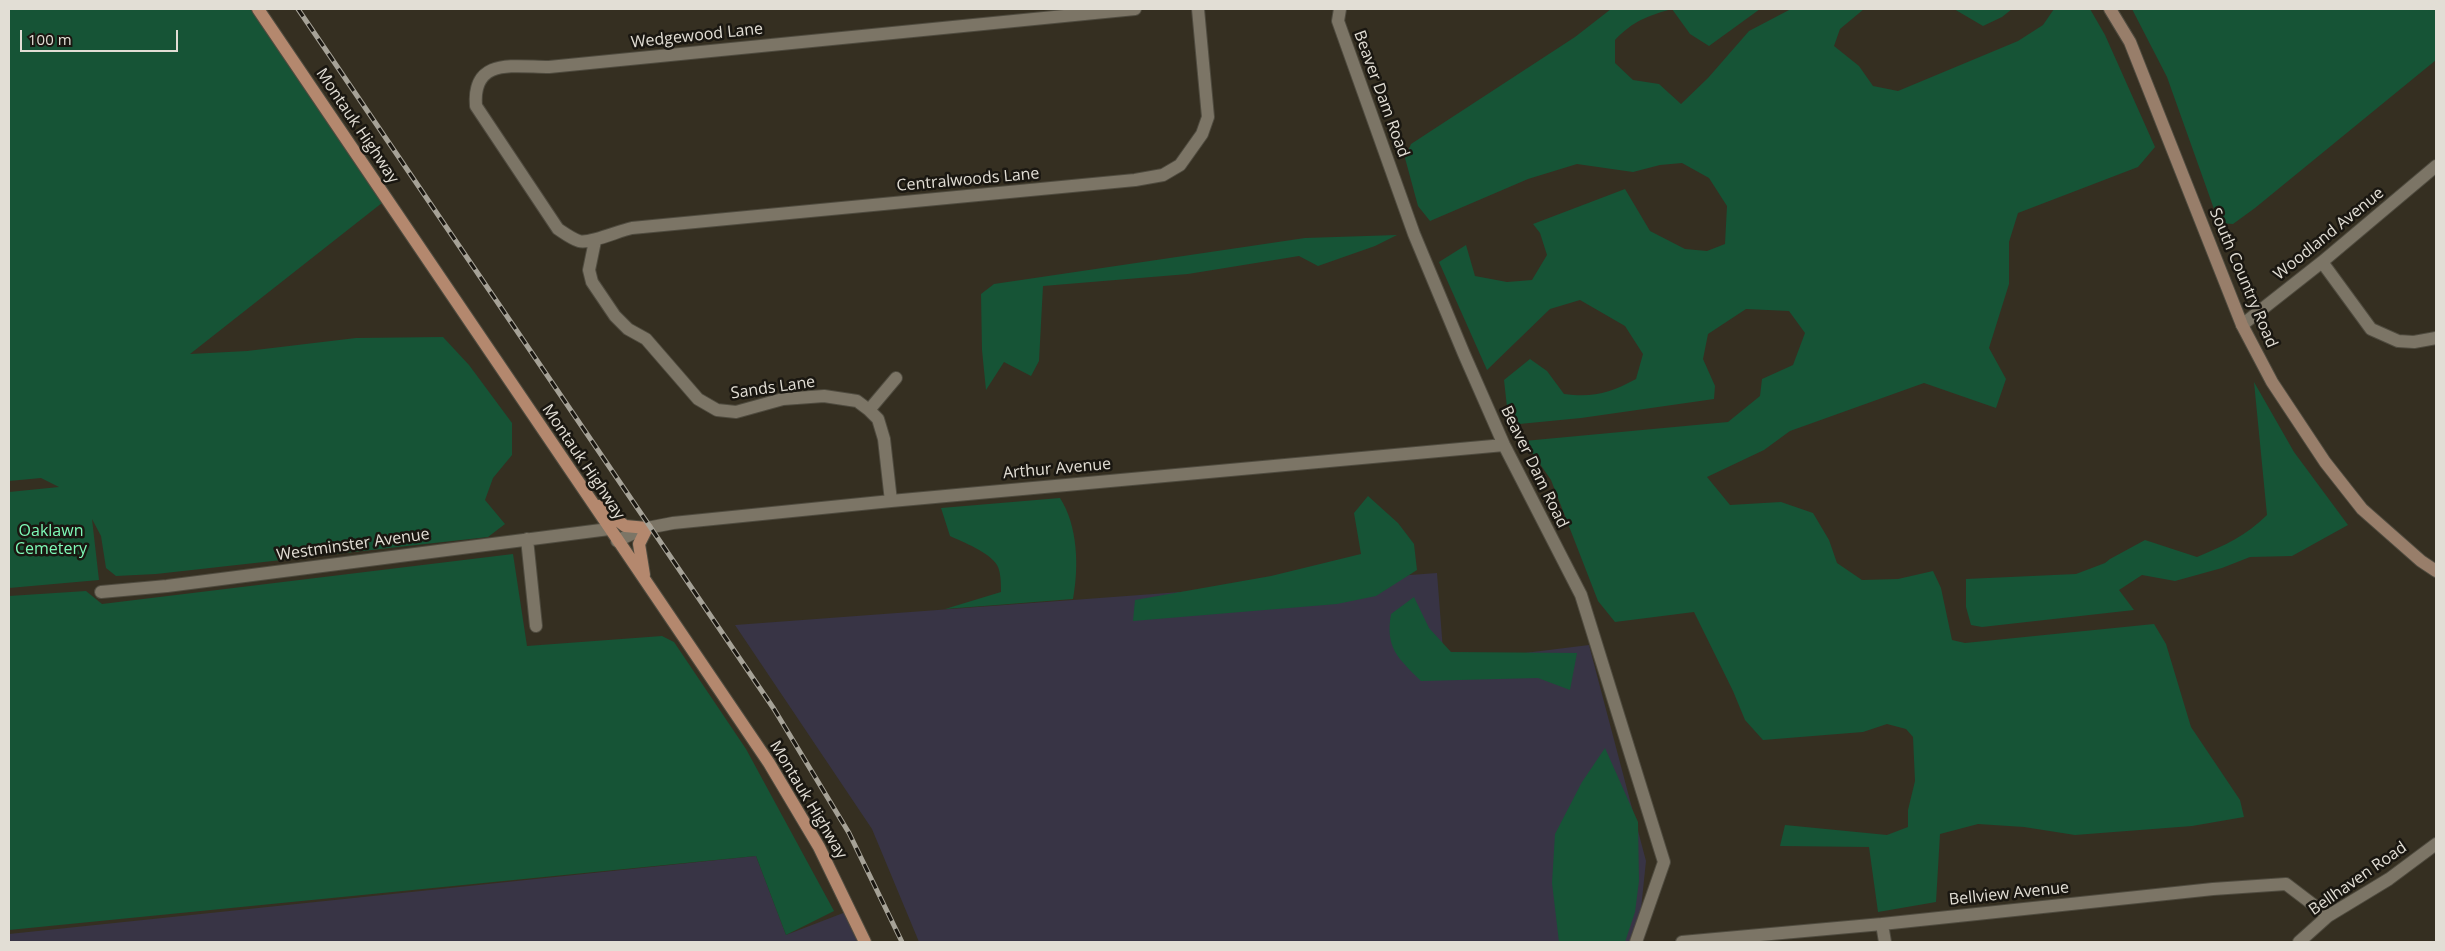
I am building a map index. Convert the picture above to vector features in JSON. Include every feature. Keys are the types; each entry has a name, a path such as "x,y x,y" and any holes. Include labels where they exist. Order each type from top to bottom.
{"main road":[{"name":"Montauk Highway","path":"258,9 786,789 830,869 865,942"},
{"name":"South Country Road","path":"2110,9 2130,42 2242,325 2272,382 2325,462 2362,509 2421,561 2436,571"},
{"path":"585,494 620,524 646,528 639,540 638,548 645,582"}],"street":[{"name":"Wedgewood Lane","path":"595,241 579,241 558,229 476,106 475,91 479,80 486,72 508,68 559,66 1136,9"},
{"name":"Centralwoods Lane","path":"595,241 612,232 632,228 1125,181 1163,175 1180,165 1192,150 1202,134 1208,117 1198,9"},
{"name":"Beaver Dam Road","path":"1340,9 1338,21 1414,234 1504,445 1581,594 1664,862 1636,942"},
{"name":"Woodland Avenue","path":"2242,325 2322,262 2436,166"},
{"name":"Sands Lane","path":"595,241 588,270 592,282 615,316 628,329 646,339 698,400 717,410 736,412 783,399 824,396 857,401 869,410"},
{"path":"2322,262 2371,329 2398,341 2414,342 2436,338"},
{"path":"891,500 884,439 878,419 869,410 896,378"},
{"name":"Arthur Avenue","path":"617,541 646,528 673,523 891,500 1504,445"},
{"name":"Westminster Avenue","path":"100,592 167,586 609,530"},
{"path":"527,539 536,626"},
{"name":"Bellhaven Road","path":"2299,942 2328,916 2389,879 2436,844"},
{"name":"Bellview Avenue","path":"1682,942 1882,924 2213,889 2286,884 2328,916"},
{"path":"1882,924 1885,942"}],"shaded area":[{"path":"1437,573 1444,663 1589,645 1646,861 1641,909 1630,942 919,942 872,829 735,625"},
{"path":"756,856 786,935 851,910 865,942 9,942 9,934"}],"green space":[{"name":"Oaklawn Cemetery","path":"9,9 258,9 387,199 190,354 247,351 356,338 443,337 469,365 512,423 512,455 493,478 485,500 505,524 488,537 156,574 116,576 106,568 101,536 92,519 99,580 9,588 9,492 59,487 41,478 9,481"},
{"path":"1611,9 1672,9 1641,20 1628,28 1615,40 1615,63 1633,80 1659,84 1681,104 1708,78 1749,31 1791,9 1864,9 1840,29 1834,46 1859,66 1873,86 1898,91 2018,41 2043,25 2054,9 2090,9 2105,35 2155,147 2138,167 2018,213 2009,242 2009,284 1989,348 2006,379 1996,408 1924,383 1790,431 1764,450 1707,477 1730,505 1781,502 1813,513 1829,540 1837,563 1862,580 1898,579 1933,571 1941,588 1952,640 1965,643 2154,624 2166,644 2191,727 2240,800 2244,817 2192,826 2075,835 2024,827 1978,824 1940,834 1936,902 1878,912 1869,847 1780,846 1785,825 1887,835 1908,827 1908,810 1915,781 1913,737 1906,729 1887,724 1863,732 1763,740 1745,720 1733,691 1694,612 1615,622 1598,601 1551,480 1524,441 1728,422 1760,396 1762,379 1793,365 1805,333 1789,311 1746,309 1708,334 1703,359 1715,386 1714,399 1581,418 1509,425 1504,380 1530,359 1547,371 1564,394 1593,395 1618,388 1636,379 1643,354 1625,326 1580,300 1550,309 1487,370 1439,262 1466,245 1475,276 1507,282 1532,280 1547,255 1540,233 1533,224 1625,189 1650,231 1685,249 1707,251 1725,244 1727,206 1709,178 1682,163 1660,165 1633,172 1577,164 1528,179 1430,221 1418,206 1405,158 1411,144 1575,37"},
{"path":"1672,9 1760,9 1709,46 1690,34"},
{"path":"1954,9 2012,9 2002,17 1983,26"},
{"path":"2132,9 2436,9 2436,60 2255,208 2233,224 2219,223 2167,77"},
{"path":"1397,235 1375,246 1318,266 1299,256 1188,274 1043,286 1039,361 1031,376 1004,362 986,390 982,350 981,294 994,284 1305,238"},
{"path":"2254,382 2294,452 2348,525 2292,556 2250,557 2222,568 2175,581 2142,575 2119,590 2134,610 1982,627 1971,625 1966,607 1966,579 2076,574 2105,563 2145,540 2197,557 2235,539 2259,522 2267,515"},
{"path":"1368,496 1398,523 1414,544 1417,570 1376,596 1337,604 1133,621 1135,600 1271,576 1361,554 1354,513"},
{"path":"1060,498 1070,521 1076,547 1076,574 1073,599 945,609 1001,592 1001,585 999,571 993,560 975,548 950,536 941,508"},
{"path":"513,554 527,646 662,636 674,642 746,749 834,911 786,935 756,856 9,930 9,596 86,591 102,604"},
{"path":"1414,597 1429,628 1451,652 1577,653 1570,690 1538,678 1421,681 1395,652 1390,636 1391,614"},
{"path":"1605,748 1638,822 1639,881 1635,912 1625,942 1559,942 1552,883 1555,834 1582,782"}],"railway":[{"path":"298,9 774,709 849,833 902,942"}]}
